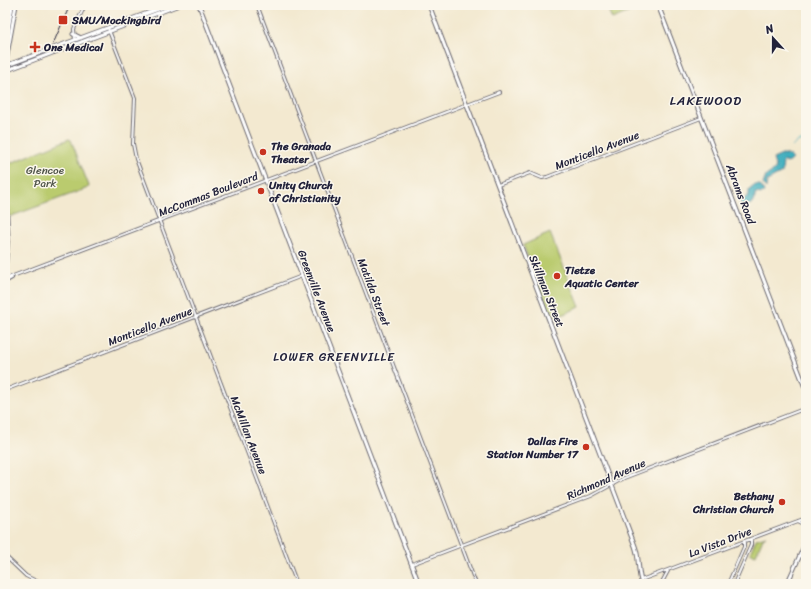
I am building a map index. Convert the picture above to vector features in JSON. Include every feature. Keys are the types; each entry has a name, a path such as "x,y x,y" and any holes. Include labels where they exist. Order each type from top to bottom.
{"highway":[{"path":"5,24 8,5"},
{"path":"5,44 12,5"}],"main road":[{"path":"16,5 5,66 35,58"},
{"path":"156,12 169,5"},
{"path":"60,48 76,45 90,37 179,5"},
{"name":"Greenville Avenue","path":"199,5 419,584"},
{"name":"Skillman Street","path":"429,5 638,553 638,569 641,582"},
{"name":"Abrams Road","path":"658,5 806,390"},
{"path":"73,34 81,38"},
{"path":"5,71 81,38 90,37"},
{"path":"8,54 10,61 20,61"},
{"path":"5,181 8,237 5,269"},
{"path":"787,584 806,542"}],"street":[{"path":"76,45 73,34 74,29 85,5"},
{"name":"Matilda Street","path":"257,5 476,584"},
{"name":"McMillan Avenue","path":"109,30 135,98 134,153 297,584"},
{"name":"McCommas Boulevard","path":"5,281 265,180 499,92"},
{"name":"Monticello Avenue","path":"497,185 530,173 542,178 547,177 702,117"},
{"name":"Monticello Avenue","path":"5,390 302,276"},
{"name":"Richmond Avenue","path":"412,564 591,496 612,484 806,408"},
{"name":"La Vista Drive","path":"641,582 660,573 806,518"},
{"path":"797,521 806,525"},
{"path":"734,584 751,545 750,539"},
{"path":"728,584 744,547 744,542"},
{"path":"6,558 26,576 42,584"},
{"path":"661,584 668,570"},
{"path":"660,573 663,574 664,579"}],"green space":[{"path":"606,5 647,5 612,19"},
{"name":"Glencoe Park","path":"69,139 71,140 89,186 88,188 9,217 6,165"},
{"path":"550,233 580,307 552,319 523,245"},
{"path":"766,536 763,538 756,555 750,553 756,539"}],"water":[{"path":"784,154 793,159 787,163 783,161 782,173 767,181 766,188 763,184 766,176 776,169 773,159"},
{"path":"754,185 760,185 764,191 762,194 755,193 755,198 751,204 741,207 740,202 749,195 749,189"}],"waterway":[{"path":"792,147 798,141 806,141"}],"tram line":[{"path":"53,44 70,5"}],"place":[{"name":"SMU/Mockingbird","path":"63,20"},
{"name":"One Medical","path":"35,47"},
{"name":"The Granada Theater","path":"263,152"},
{"name":"Unity Church of Christianity","path":"261,191"},
{"name":"Tietze Aquatic Center","path":"557,276"},
{"name":"Dallas Fire Station Number 17","path":"586,447"},
{"name":"Bethany Christian Church","path":"782,502"}],"district":[{"name":"LAKEWOOD","path":"706,100"},
{"name":"LOWER GREENVILLE","path":"334,357"}]}
